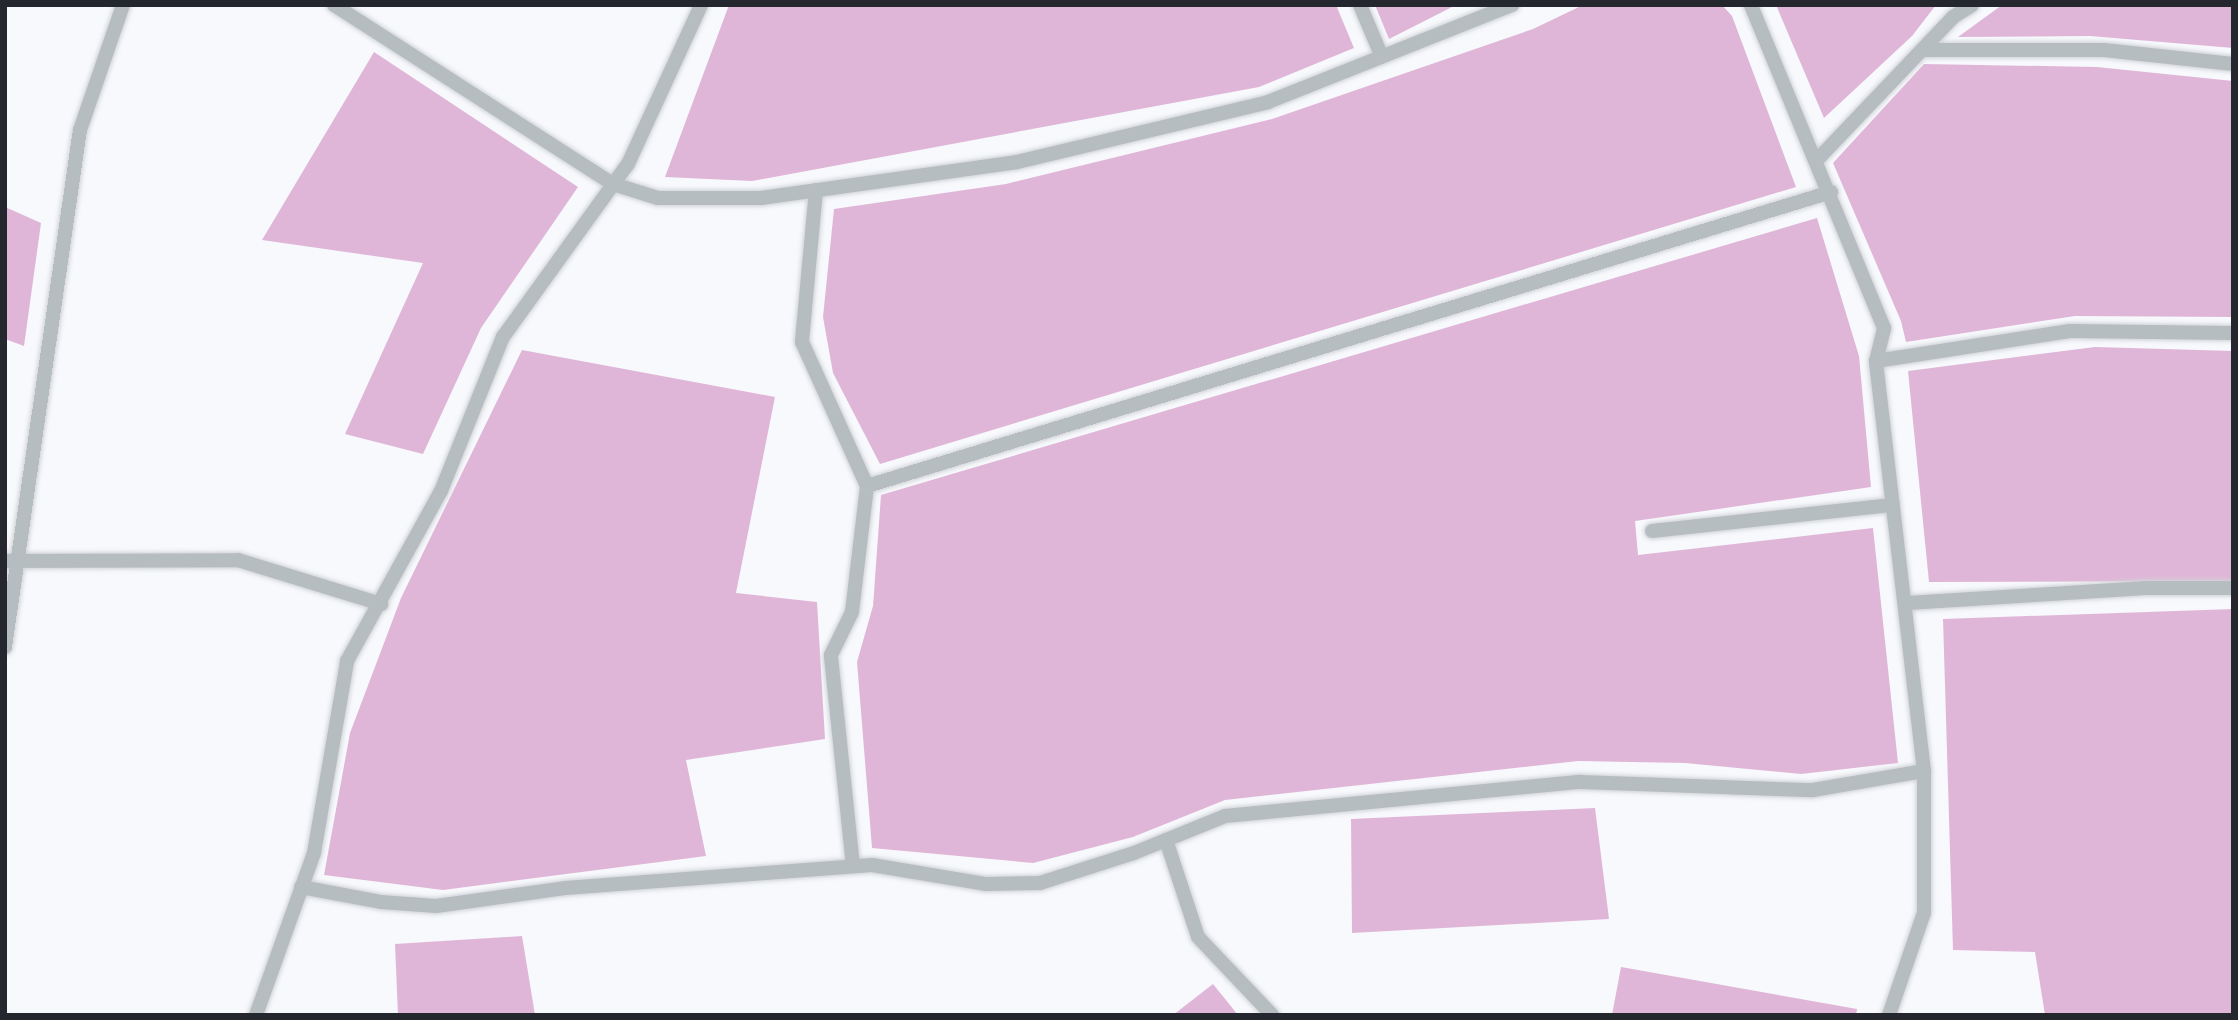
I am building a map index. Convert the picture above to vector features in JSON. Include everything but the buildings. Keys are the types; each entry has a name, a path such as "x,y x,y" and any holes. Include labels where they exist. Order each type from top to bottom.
{"lane":[{"path":"5,647 12,561 80,130 123,5"},
{"path":"334,5 613,184 658,198 761,198 1017,162 1268,102 1512,5"},
{"path":"256,1015 314,853 347,661 381,604 441,491 503,337 628,164 701,5"},
{"path":"1360,5 1382,57"},
{"path":"1751,5 1831,192 1884,328 1876,361 1908,603 1924,771 1924,913 1889,1015"},
{"path":"1817,160 1922,50 1972,5"},
{"path":"1922,50 2104,50 2233,64"},
{"path":"816,190 802,342 867,486 852,611 831,655 853,866"},
{"path":"867,486 1831,192"},
{"path":"1876,361 2070,331 2233,333"},
{"path":"1652,531 1893,505"},
{"path":"12,561 238,560 381,604"},
{"path":"1908,603 2146,588 2233,588"},
{"path":"301,887 381,902 436,906 565,888 872,865 986,884 1040,883 1166,840 1225,816 1580,782 1813,790 1924,771"},
{"path":"1166,840 1198,937 1272,1015"}],"shaded area":[{"path":"729,5 1336,5 1354,48 1259,87 752,181 665,177"},
{"path":"1375,5 1456,5 1389,39"},
{"path":"1583,5 1722,5 1732,16 1796,187 880,464 833,373 823,317 834,209 1006,184 1272,119 1533,29"},
{"path":"1776,5 1936,5 1912,36 1824,118"},
{"path":"2002,5 2233,5 2233,48 2090,36 1958,37"},
{"path":"374,52 578,187 481,328 423,454 345,434 423,263 262,240"},
{"path":"1924,64 2097,67 2233,81 2233,317 2075,316 1906,342 1901,321 1833,163"},
{"path":"5,207 41,223 24,346 5,339"},
{"path":"1817,218 1859,356 1871,487 1635,521 1638,555 1873,528 1898,763 1801,774 1685,763 1578,761 1225,800 1133,837 1033,863 872,848 857,662 873,606 881,495"},
{"path":"2095,347 2233,351 2233,581 1929,582 1908,371"},
{"path":"522,350 775,397 736,593 817,602 825,739 686,760 706,856 443,890 324,875 350,733 401,598"},
{"path":"2233,609 2233,1015 2045,1015 2035,952 1953,950 1943,619"},
{"path":"1595,808 1609,919 1352,933 1351,819"},
{"path":"522,936 535,1015 398,1015 395,944"},
{"path":"1621,967 1857,1009 1856,1015 1612,1015"},
{"path":"1213,984 1238,1015 1173,1015"}]}
